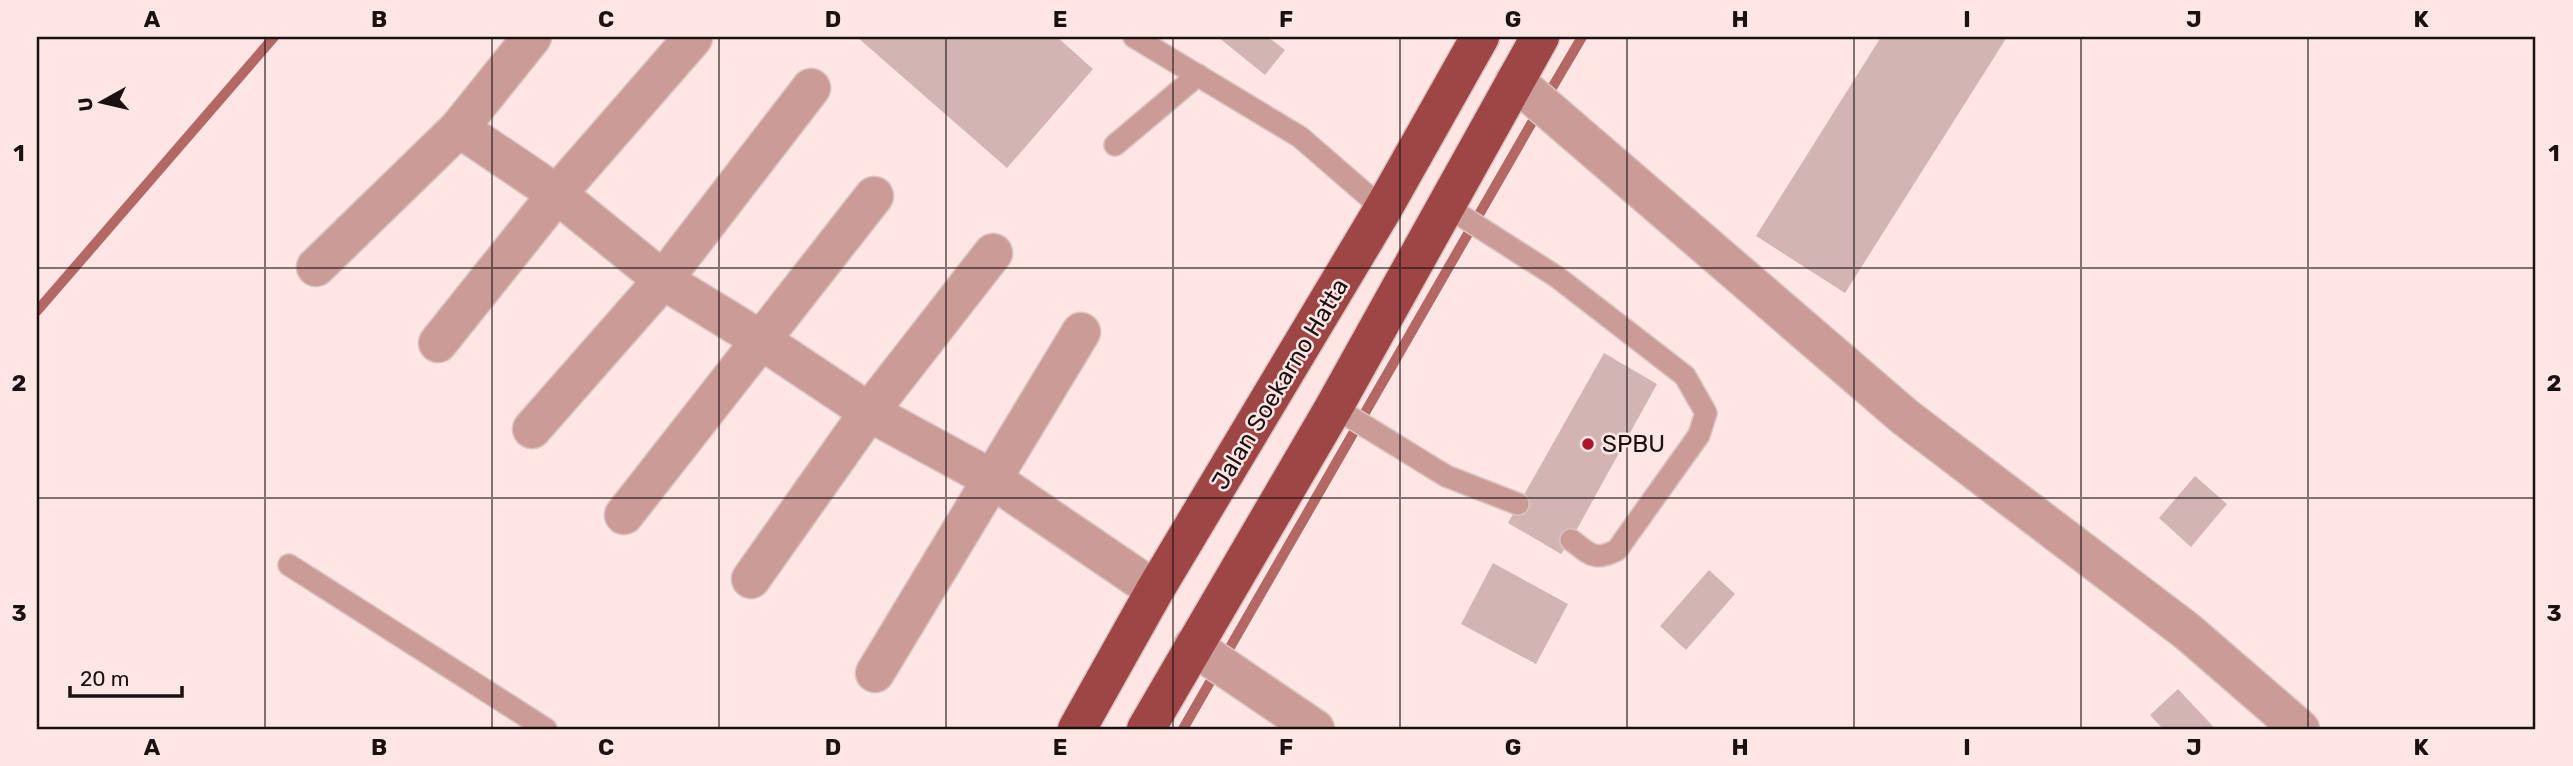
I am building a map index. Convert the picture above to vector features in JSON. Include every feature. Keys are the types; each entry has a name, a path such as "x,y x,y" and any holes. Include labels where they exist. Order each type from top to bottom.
{"highway":[{"name":"Jalan Soekarno Hatta","path":"1077,729 1155,590 1383,209 1480,37"},
{"path":"1146,729 1202,651 1446,206 1523,88 1540,37"}],"street":[{"path":"316,267 459,128 532,37"},
{"path":"438,343 557,194 693,38"},
{"path":"532,429 663,279 811,88"},
{"path":"1523,88 1905,417 2188,632 2300,729"},
{"path":"459,128 557,194 663,279 869,411 1004,488 1155,590"},
{"path":"624,515 874,196"},
{"path":"751,579 869,411 993,253"},
{"path":"875,673 1004,488 1081,332"},
{"path":"1202,651 1315,729"}],"lane":[{"path":"1134,37 1300,137 1383,209"},
{"path":"1115,145 1198,75"},
{"path":"1446,206 1557,277 1685,376 1706,413 1699,435 1617,550 1604,557 1594,557 1571,540"},
{"path":"1334,407 1446,476 1518,504"},
{"path":"289,565 546,729"}],"building":[{"path":"857,37 1057,37 1093,69 1007,168"},
{"path":"1218,37 1268,37 1285,50 1265,75"},
{"path":"1881,37 2007,37 1845,293 1756,236"},
{"name":"SPBU","path":"1604,353 1657,384 1561,554 1508,523"},
{"path":"2195,476 2227,504 2191,547 2159,518"},
{"path":"1493,563 1568,604 1536,664 1461,624"},
{"path":"1709,570 1735,594 1686,650 1660,626"},
{"path":"2178,689 2215,729 2163,729 2150,715"}],"waterway":[{"path":"37,311 274,37"},
{"path":"1546,98 1582,37"},
{"path":"1183,729 1538,112"}],"place":[{"name":"SPBU","path":"1588,444"}]}
